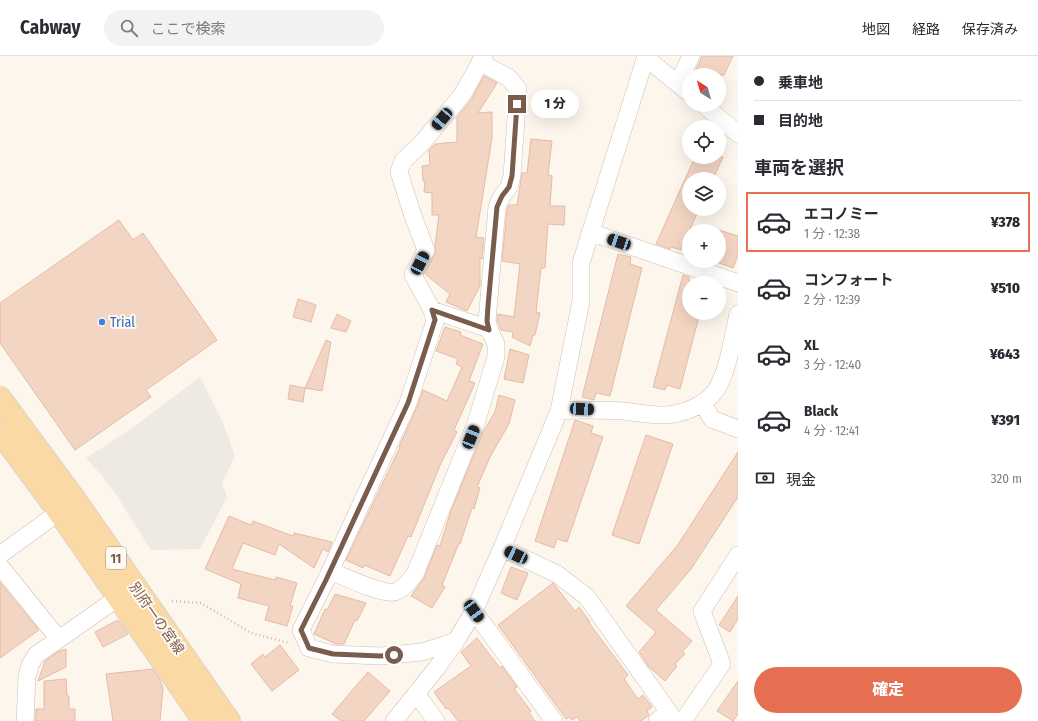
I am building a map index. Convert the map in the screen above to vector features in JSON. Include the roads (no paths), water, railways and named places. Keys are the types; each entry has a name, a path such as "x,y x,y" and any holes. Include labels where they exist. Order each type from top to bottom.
{"main road":[{"name":"別府一の宮線","path":"0,398 73,497 228,721"},
{"name":"別府一の宮線","path":"0,432 58,512 204,721"}],"street":[{"path":"394,721 456,640 474,611 502,548 559,410 581,302 581,263 646,56 682,86"},
{"path":"688,68 691,56"},
{"path":"330,571 378,590 394,592 404,587 415,574 476,423 496,358 496,344 489,330 487,321 488,306 497,207 502,196 509,187 512,176 518,89 509,78 482,59 462,95 422,143 403,161 398,172 426,250 413,275 432,310 435,320 408,403 301,630 309,648 333,654 380,656 422,652 456,640"},
{"path":"712,112 738,134"},
{"path":"590,232 738,283"},
{"path":"432,310 489,330"},
{"path":"559,410 582,409 663,415 683,412 702,403 716,391 724,375 738,314"},
{"path":"702,403 712,419 738,429"},
{"path":"0,555 58,512"},
{"path":"502,548 557,574 587,597 667,718"},
{"path":"683,721 722,664 702,611 738,555"},
{"path":"0,566 58,638"},
{"path":"25,721 27,677 30,665 36,655 58,638 112,602 119,600"},
{"path":"474,611 554,721"},
{"path":"416,693 436,721"}],"place":[{"name":"Trial","path":"102,322"}]}
